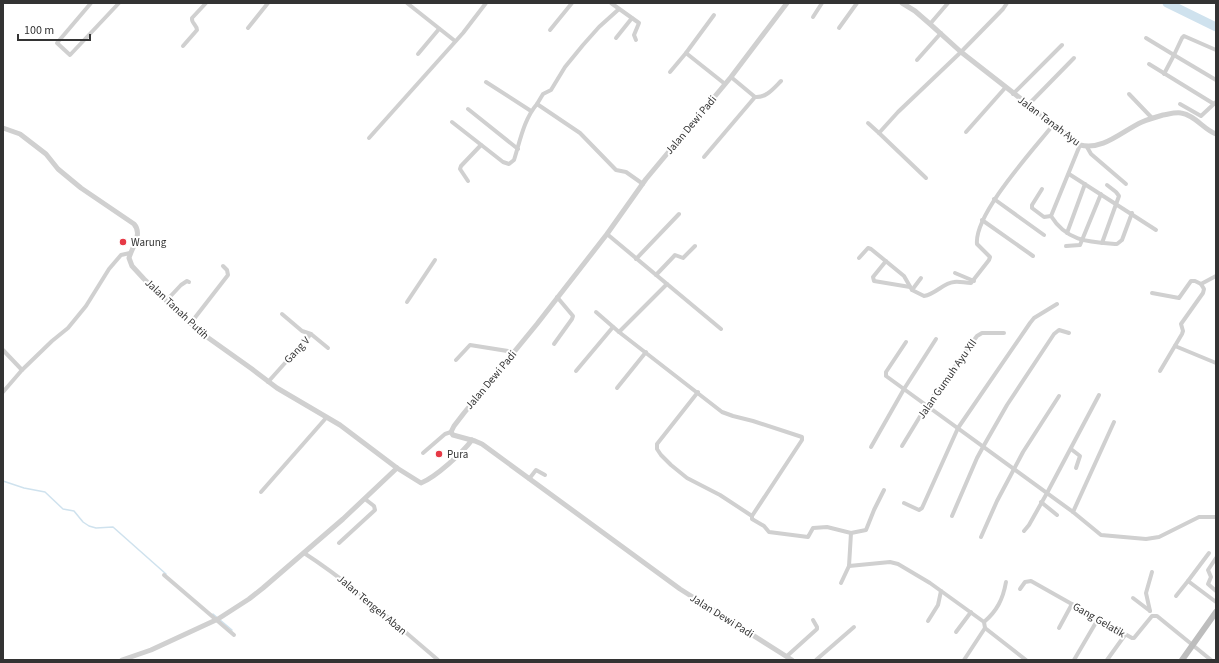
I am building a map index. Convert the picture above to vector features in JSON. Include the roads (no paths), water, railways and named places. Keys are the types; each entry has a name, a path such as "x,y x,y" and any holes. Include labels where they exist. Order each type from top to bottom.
{"main road":[{"path":"1182,660 1216,612"}],"street":[{"path":"91,3 56,43 70,55 117,3"},
{"path":"183,46 197,30 192,18 206,3"},
{"path":"248,28 268,3"},
{"path":"407,3 454,41"},
{"path":"369,138 476,18 486,3"},
{"path":"550,30 572,3"},
{"path":"611,3 639,24 634,36 636,40"},
{"name":"Jalan Dewi Padi","path":"787,3 731,77 644,182 607,234 508,361 464,413 451,432 453,435 482,444 686,593 792,660"},
{"path":"813,17 822,3"},
{"path":"839,28 857,3"},
{"name":"Jalan Tanah Ayu","path":"902,3 916,11 960,52 1080,145 1087,147 1099,146 1142,122 1167,114 1182,113 1216,134"},
{"path":"930,24 948,3"},
{"path":"879,133 898,112 1003,9 1006,3"},
{"path":"452,122 508,164 514,160 531,111 543,94 549,91 565,67 599,27 619,9"},
{"path":"670,72 714,15"},
{"path":"616,38 632,18"},
{"path":"418,54 439,29"},
{"path":"917,60 940,33"},
{"path":"1164,74 1184,36 1216,50"},
{"path":"1146,38 1216,80"},
{"path":"1013,94 1062,45"},
{"path":"686,53 725,84"},
{"path":"1028,105 1074,58"},
{"path":"1149,64 1215,103 1201,116 1180,104"},
{"path":"731,77 755,97"},
{"path":"704,157 755,97 764,96 781,81"},
{"path":"486,82 531,111"},
{"path":"966,132 1005,88"},
{"path":"1129,94 1152,118"},
{"path":"537,104 580,133 616,170 626,172 644,182"},
{"path":"468,109 518,149"},
{"path":"868,123 926,178"},
{"path":"886,261 873,277 874,281 911,288 924,296 929,295 955,281 969,284 974,281 990,260 990,257 977,244 982,220 994,200 1053,125"},
{"path":"3,128 20,134 46,154 58,169 81,188 134,224 138,231 136,240 130,252 121,255 109,269 86,306 68,328 22,370 3,392"},
{"path":"468,181 460,169 461,166 481,145"},
{"path":"1051,216 1080,145"},
{"path":"1087,147 1091,154 1126,184"},
{"path":"1069,174 1156,230"},
{"path":"1067,233 1085,184"},
{"path":"1102,243 1119,195 1107,185"},
{"path":"1042,189 1032,205 1032,208 1044,217 1051,216"},
{"path":"1066,246 1079,246 1083,240 1101,194"},
{"path":"994,200 1044,235"},
{"path":"636,259 679,214"},
{"path":"1051,216 1067,233 1083,240 1117,244 1120,243 1132,214"},
{"path":"982,220 1033,256"},
{"path":"607,234 722,329"},
{"path":"656,275 675,255 683,258 695,246"},
{"path":"859,258 869,248 904,276 911,288"},
{"name":"Jalan Tanah Putih","path":"130,252 130,261 132,266 190,324 288,396 348,430 398,468 421,483 426,481 446,465 472,440"},
{"path":"408,302 435,260"},
{"path":"190,324 228,275 227,270 223,266"},
{"path":"955,273 974,281"},
{"path":"1201,284 1216,276"},
{"path":"911,288 921,278"},
{"path":"1152,292 1180,297 1191,281 1201,284 1204,289 1203,293 1181,324 1183,333 1160,371"},
{"path":"166,301 181,285 189,282"},
{"path":"620,332 667,284"},
{"path":"554,344 573,316 557,297"},
{"path":"904,503 919,510 922,508 958,428 1030,323 1034,318 1057,304"},
{"path":"596,312 722,412 802,437 802,440 752,516"},
{"path":"282,314 302,330 310,334"},
{"path":"576,371 613,327"},
{"path":"952,516 983,447 1007,405 1054,334 1059,330 1069,333"},
{"name":"Jalan Gumuh Ayu XII","path":"902,446 927,405 976,336 982,333 1004,333"},
{"name":"Gang V","path":"268,382 310,334 328,348"},
{"path":"871,447 904,389 936,340"},
{"path":"906,342 885,374 1073,512 1101,535 1146,539 1159,537 1199,517 1216,516"},
{"path":"456,360 470,345 513,353"},
{"path":"1175,346 1216,363"},
{"path":"3,350 22,370"},
{"path":"617,388 646,352"},
{"path":"698,392 657,444 658,451 670,465 687,478 752,516 752,519 764,526 769,532 808,537 813,528 823,526 851,533 866,530 884,490"},
{"path":"1024,531 1029,525 1071,450 1099,395"},
{"path":"981,537 1023,452 1059,396"},
{"path":"261,492 326,418"},
{"path":"1073,512 1114,422"},
{"path":"423,453 445,434 451,432"},
{"path":"1071,450 1080,456 1076,468"},
{"path":"122,660 162,645 219,619 264,588 398,468"},
{"path":"529,478 536,470 545,475"},
{"path":"340,543 375,510 374,506 365,499"},
{"path":"1041,502 1057,515"},
{"path":"841,583 849,564 851,533"},
{"name":"Jalan Tengeh Aban","path":"304,553 331,570 354,588 438,660"},
{"path":"1176,596 1210,553"},
{"path":"1216,558 1208,570 1211,577 1208,584 1216,591"},
{"path":"849,564 894,563 930,583 971,612 984,622 985,628 1025,660"},
{"path":"1150,611 1146,593 1152,572"},
{"path":"164,575 219,619 234,635"},
{"name":"Gang Gelatik","path":"1020,589 1025,582 1031,581 1125,635 1134,638 1152,616 1154,616"},
{"path":"1188,581 1216,602"},
{"path":"984,622 993,614 1000,604 1004,594 1006,582"},
{"path":"928,621 938,605 941,591"},
{"path":"1133,598 1211,660"},
{"path":"1059,628 1072,604"},
{"path":"956,632 971,612"},
{"path":"1074,660 1098,619"},
{"path":"787,656 817,629 813,620"},
{"path":"816,660 854,627"},
{"path":"964,660 985,628"},
{"path":"1107,660 1125,635"}],"waterway":[{"path":"1167,3 1216,27"},
{"path":"3,481 24,488 45,492 63,509 74,511 83,522 89,526 96,528 113,527 166,574"},
{"path":"213,614 232,630"}],"place":[{"name":"Warung","path":"123,242"},
{"name":"Pura","path":"439,454"}]}
